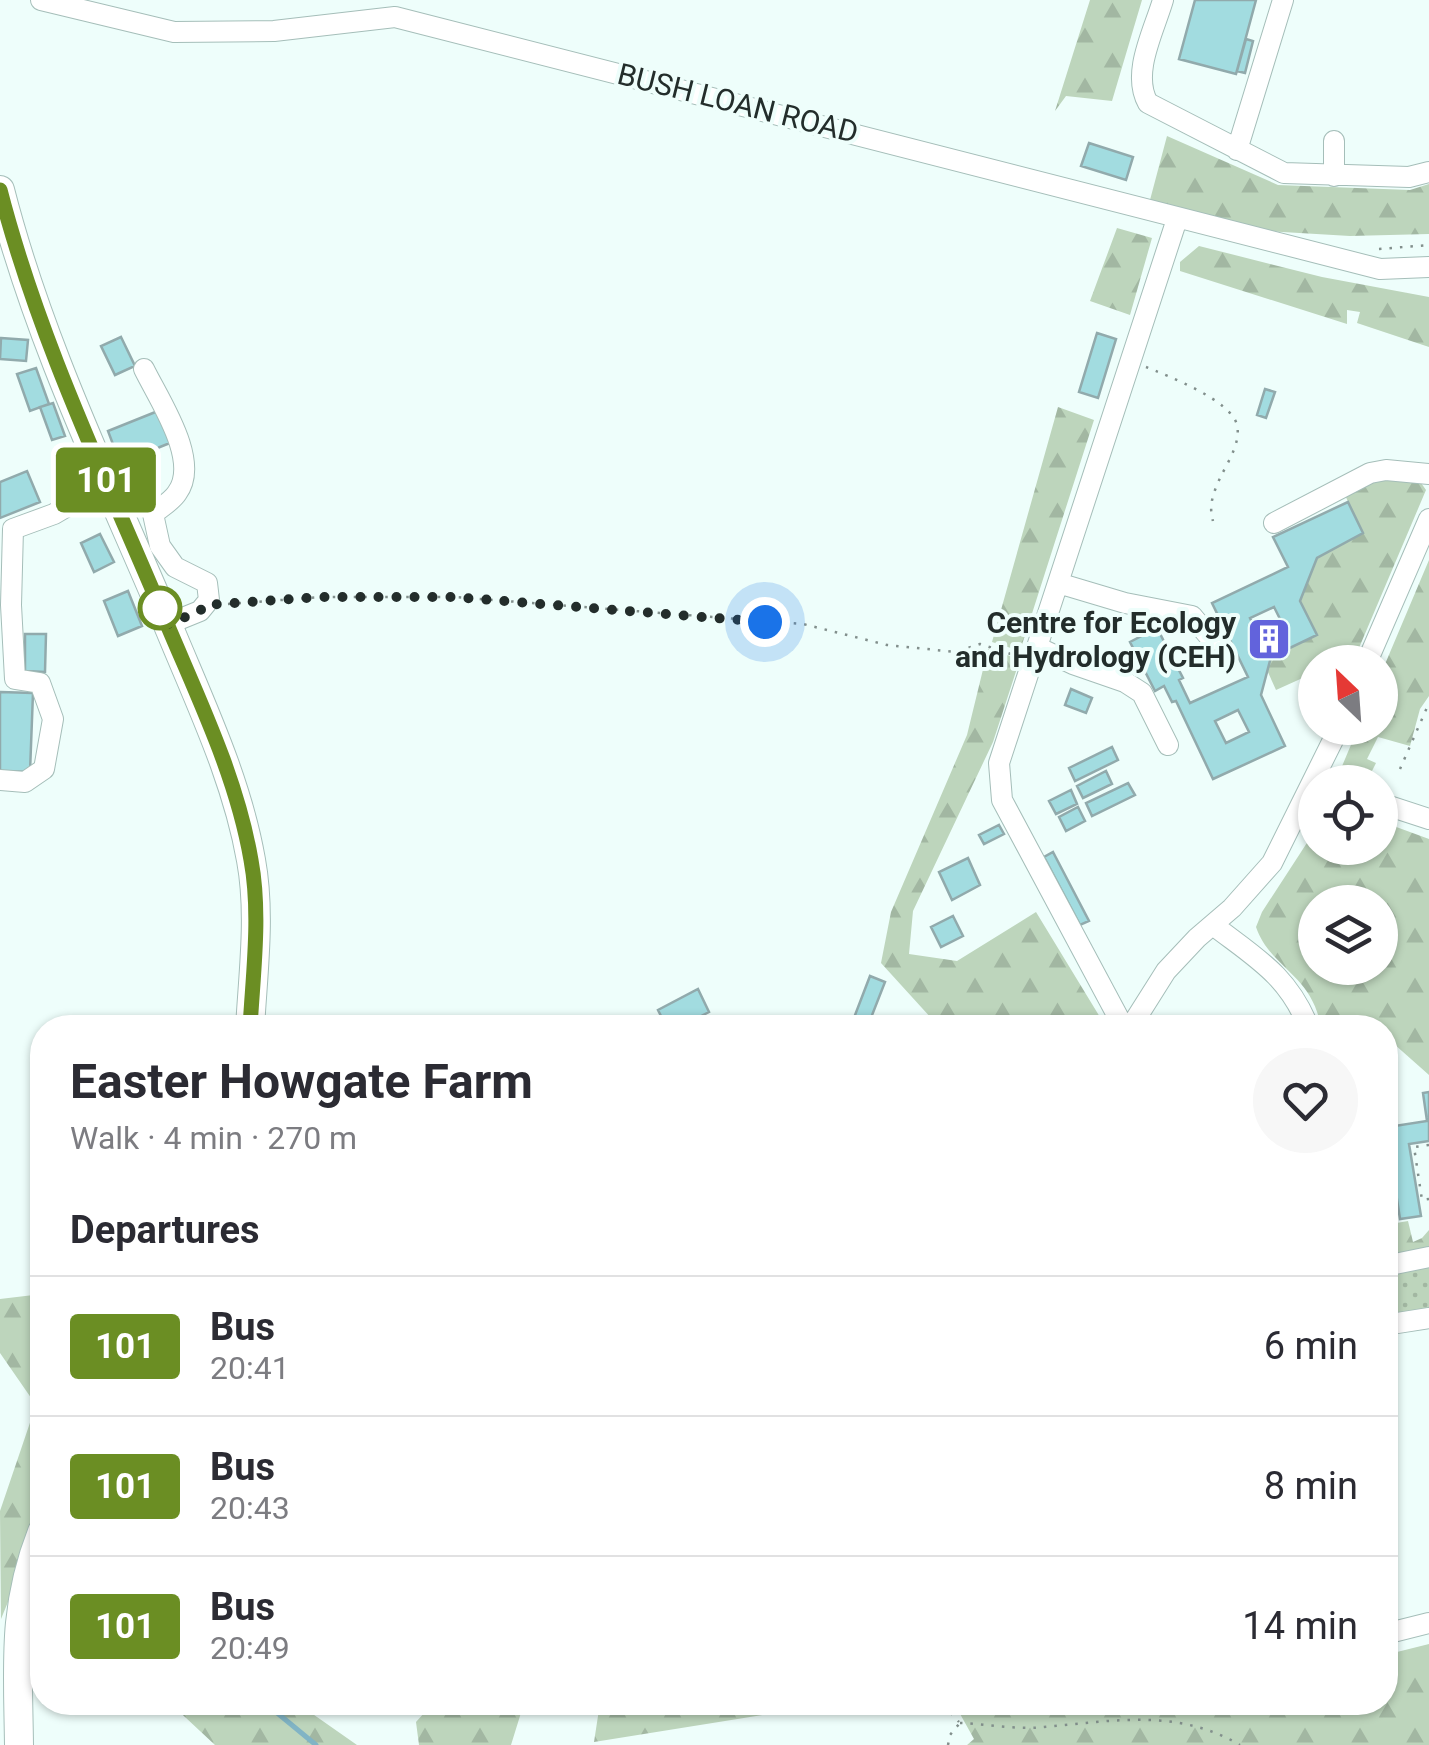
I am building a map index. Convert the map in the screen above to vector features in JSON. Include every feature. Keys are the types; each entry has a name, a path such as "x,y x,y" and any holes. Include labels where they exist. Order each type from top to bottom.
{"highway":[{"path":"0,190 16,254 60,376 168,624 237,798 252,863 251,1015"},
{"path":"18,1745 9,1701 8,1630 30,1565"}],"street":[{"name":"BUSH LOAN ROAD","path":"42,0 174,32 274,31 395,17 1380,269 1429,268"},
{"path":"1163,0 1140,75 1141,91 1148,103 1284,173 1410,177 1429,172"},
{"path":"1236,150 1283,0"},
{"path":"1334,141 1334,176"},
{"path":"1120,1015 1002,800 999,763 1177,219"},
{"path":"144,369 183,450 187,471 178,493 153,514 160,546 175,567 208,583 210,600 200,611 168,624"},
{"path":"1274,523 1370,473 1386,470 1429,474"},
{"path":"0,780 25,782 44,769 54,719 40,682 14,678 14,528 54,514 108,483"},
{"path":"1374,645 1429,519"},
{"path":"1058,583 1125,603 1192,616 1212,640"},
{"path":"1035,654 1125,682 1142,693 1168,745"},
{"path":"1398,807 1429,819"},
{"path":"1136,1015 1166,970 1232,908 1272,863 1298,818"},
{"path":"1212,925 1281,978 1304,1015"},
{"path":"1398,1263 1429,1257"},
{"path":"1398,1323 1429,1318"},
{"path":"1398,1631 1429,1624"}],"path":[{"path":"1130,361 1184,382 1231,412 1237,425 1237,439 1214,489 1209,510 1212,521"},
{"path":"205,605 322,597 454,597 803,624 888,646 956,652 980,644 1035,654"},
{"path":"1400,769 1429,702"},
{"path":"1429,1145 1414,1147 1422,1200 1429,1198"},
{"path":"953,1715 960,1723 1040,1728 1150,1718 1182,1722 1221,1734 1240,1745"},
{"path":"948,1745 950,1735 960,1723"}],"green space":[{"path":"1090,0 1142,0 1112,101 1066,96 1055,111"},
{"path":"1167,136 1278,185 1410,190 1429,184 1429,234 1350,236 1267,231 1150,200"},
{"path":"1117,228 1152,238 1130,315 1090,301"},
{"path":"1199,246 1322,277 1429,297 1429,347 1357,323 1360,312 1347,310 1347,324 1180,271 1180,262"},
{"path":"1058,407 1094,420 1020,651 992,642"},
{"path":"1382,477 1419,480 1426,490 1360,645 1298,645 1298,680 1276,690 1267,670 1271,657 1317,635 1300,601 1317,558 1362,533 1345,495"},
{"path":"1429,560 1429,696 1420,709 1410,746 1398,743 1398,645 1393,645"},
{"path":"988,649 1020,659 993,742 913,911 909,954 957,961 1036,912 1099,1015 928,1015 881,963 891,912 967,735"},
{"path":"1351,745 1374,745 1367,759 1375,765 1343,765"},
{"path":"1398,828 1429,839 1429,1075 1398,1048 1398,1015 1318,1015 1302,985 1398,985 1398,885 1298,885 1298,981 1262,941 1256,927 1298,857 1298,865 1398,865"},
{"path":"1408,1221 1413,1242 1429,1230 1429,1252 1398,1258 1398,1223"},
{"path":"1429,1264 1429,1308 1398,1313 1398,1270"},
{"path":"30,1295 30,1396 0,1353 0,1299"},
{"path":"30,1423 30,1548 1,1619 0,1511"},
{"path":"1429,1644 1429,1745 967,1745 974,1739 961,1715 1398,1715 1398,1652"},
{"path":"183,1715 314,1715 357,1745 215,1745"},
{"path":"422,1715 520,1715 511,1745 419,1745 416,1722"},
{"path":"598,1715 762,1715 594,1742"}],"building":[{"path":"1195,0 1256,0 1236,74 1179,59"},
{"path":"1246,39 1253,41 1245,73 1237,71"},
{"path":"1089,143 1133,157 1126,180 1081,166"},
{"path":"1097,333 1116,339 1098,398 1079,392"},
{"path":"121,337 135,366 115,375 101,346"},
{"path":"1,338 28,340 26,361 0,359"},
{"path":"36,368 49,404 30,411 17,374"},
{"path":"1265,389 1275,392 1266,418 1257,415"},
{"path":"53,403 65,436 52,440 40,407"},
{"path":"158,411 170,443 120,463 108,431"},
{"path":"27,471 40,502 0,518 0,482"},
{"name":"Centre for Ecology and Hydrology (CEH)","path":"1348,502 1363,533 1317,558 1300,601 1317,635 1271,657 1261,695 1285,746 1213,779 1176,701 1172,702 1164,686 1155,691 1130,642 1157,628 1183,678 1179,680 1190,703 1248,677 1212,603 1288,567 1273,537","holes":["1274,607 1283,625 1259,637 1250,618","1238,710 1249,732 1226,743 1215,721"]},
{"path":"100,534 114,562 94,572 81,543"},
{"path":"128,591 142,626 118,636 104,601"},
{"path":"25,634 46,634 45,672 25,671"},
{"path":"1071,689 1092,698 1086,713 1065,705"},
{"path":"0,692 33,693 30,772 0,771"},
{"path":"1112,747 1118,760 1075,781 1069,768"},
{"path":"1106,771 1112,784 1083,798 1077,786"},
{"path":"1128,783 1135,795 1092,816 1086,803"},
{"path":"1071,790 1077,804 1056,814 1049,801"},
{"path":"1078,807 1085,821 1066,831 1059,817"},
{"path":"999,825 1004,834 984,844 979,835"},
{"path":"1053,852 1089,921 1080,925 1044,857"},
{"path":"968,858 980,885 952,900 939,872"},
{"path":"953,916 963,936 941,947 931,927"},
{"path":"870,976 885,982 872,1015 855,1015"},
{"path":"698,989 709,1012 660,1015 658,1010"},
{"path":"1429,1092 1429,1141 1409,1144 1421,1216 1400,1219 1398,1125 1427,1121 1423,1093"}],"waterway":[{"path":"280,1715 316,1745"}],"bus line":[{"name":"101","path":"0,190 16,254 60,376 237,798 252,863 251,1015"}],"place":[{"name":"Centre for Ecology and Hydrology (CEH)","path":"1269,639"}],"route":[{"path":"160,608 168,624 200,611 205,605 322,597 454,597 765,622"}]}
